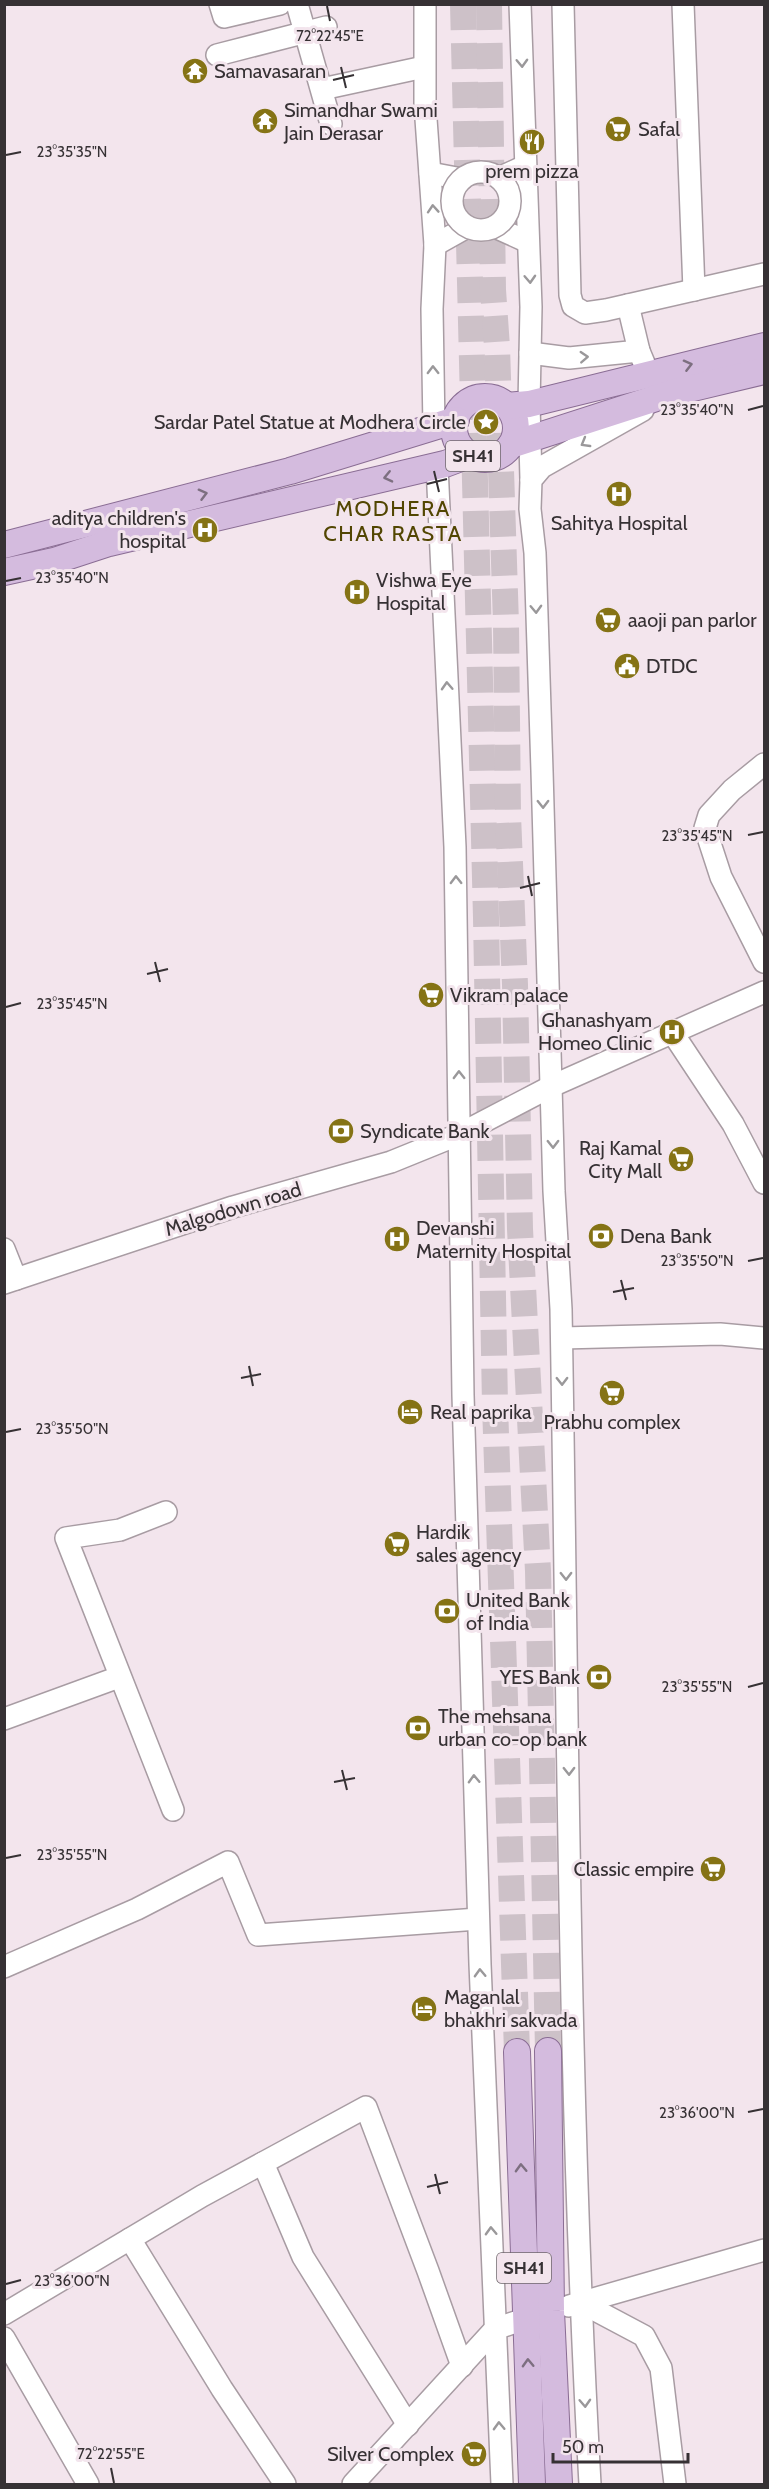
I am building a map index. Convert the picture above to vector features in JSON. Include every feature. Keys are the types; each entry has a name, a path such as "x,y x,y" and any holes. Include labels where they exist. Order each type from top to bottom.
{"main road":[{"path":"518,405 643,363 765,346"},
{"path":"521,442 672,393 765,371"},
{"name":"SH41","path":"488,397 518,405 513,415 516,435 521,442 488,459 470,455 445,424 468,403 478,398 488,397"},
{"path":"4,572 54,561 106,531 290,471 445,424"},
{"path":"4,546 106,531 437,466 470,455"},
{"name":"SH41","path":"559,2484 551,2311 549,2084 561,2050"},
{"name":"SH41","path":"517,2052 532,2484"}],"street":[{"path":"220,4 224,17 280,4"},
{"path":"297,4 331,124"},
{"path":"425,4 424,67 435,245 432,309 445,424"},
{"path":"518,405 530,353 531,307 520,4"},
{"path":"563,4 570,295 573,306 585,313 765,274"},
{"path":"683,4 694,290"},
{"path":"217,56 326,27"},
{"path":"322,89 424,67"},
{"path":"499,178 525,166"},
{"path":"480,172 490,173 506,185 510,204 503,221 486,231 467,228 459,222 452,205 456,186 462,179 480,172"},
{"path":"430,173 462,179"},
{"path":"495,227 528,242"},
{"path":"435,245 467,228"},
{"path":"530,353 643,363 628,305"},
{"path":"531,480 542,467 672,393"},
{"path":"521,442 531,480 554,1191 562,1338 561,2050 580,2302 590,2484"},
{"path":"437,466 455,847 463,1395 478,1919 502,2484"},
{"path":"765,765 724,798 709,815 705,828 721,877 765,962"},
{"path":"552,1086 765,992"},
{"path":"672,1032 733,1124 765,1183"},
{"name":"Malgodown road","path":"10,1281 233,1207 391,1162 460,1134 552,1086"},
{"path":"4,1249 10,1281"},
{"path":"562,1338 720,1334 765,1338"},
{"path":"166,1512 120,1530 66,1538 173,1810"},
{"path":"4,1719 119,1677"},
{"path":"4,1967 137,1909 228,1862 258,1935 478,1919"},
{"path":"484,2061 518,2085"},
{"path":"4,2314 130,2239 366,2107 462,2366"},
{"path":"263,2163 303,2257 408,2426"},
{"path":"130,2239 222,2389 285,2484"},
{"path":"353,2484 495,2329 580,2302 765,2250"},
{"path":"580,2302 644,2336 662,2368 675,2484"},
{"path":"4,2338 87,2484"}],"tunnel":[{"path":"463,4 486,918 495,1405 517,2052"},
{"path":"489,4 493,290 506,624 508,815 515,985 520,1229 538,1571 548,2051"}],"place":[{"name":"Samavasaran","path":"195,71"},
{"name":"Simandhar Swami Jain Derasar","path":"265,121"},
{"name":"Safal","path":"618,129"},
{"name":"prem pizza","path":"532,142"},
{"name":"Sardar Patel Statue at Modhera Circle","path":"486,422"},
{"name":"Sahitya Hospital","path":"619,494"},
{"name":"aditya children's hospital","path":"205,530"},
{"name":"Vishwa Eye Hospital","path":"357,592"},
{"name":"aaoji pan parlor","path":"608,620"},
{"name":"DTDC","path":"627,666"},
{"name":"Vikram palace","path":"431,995"},
{"name":"Ghanashyam Homeo Clinic","path":"672,1032"},
{"name":"Syndicate Bank","path":"341,1131"},
{"name":"Raj Kamal City Mall","path":"681,1159"},
{"name":"Dena Bank","path":"601,1236"},
{"name":"Devanshi Maternity Hospital","path":"397,1239"},
{"name":"Prabhu complex","path":"612,1393"},
{"name":"Real paprika","path":"410,1412"},
{"name":"Hardik sales agency","path":"397,1544"},
{"name":"United Bank of India","path":"447,1611"},
{"name":"YES Bank","path":"599,1677"},
{"name":"The mehsana urban co-op bank","path":"418,1728"},
{"name":"Classic empire","path":"713,1869"},
{"name":"Maganlal bhakhri sakvada","path":"424,2009"},
{"name":"Silver Complex","path":"474,2454"}],"district":[{"name":"MODHERA CHAR RASTA","path":"393,520"}]}
